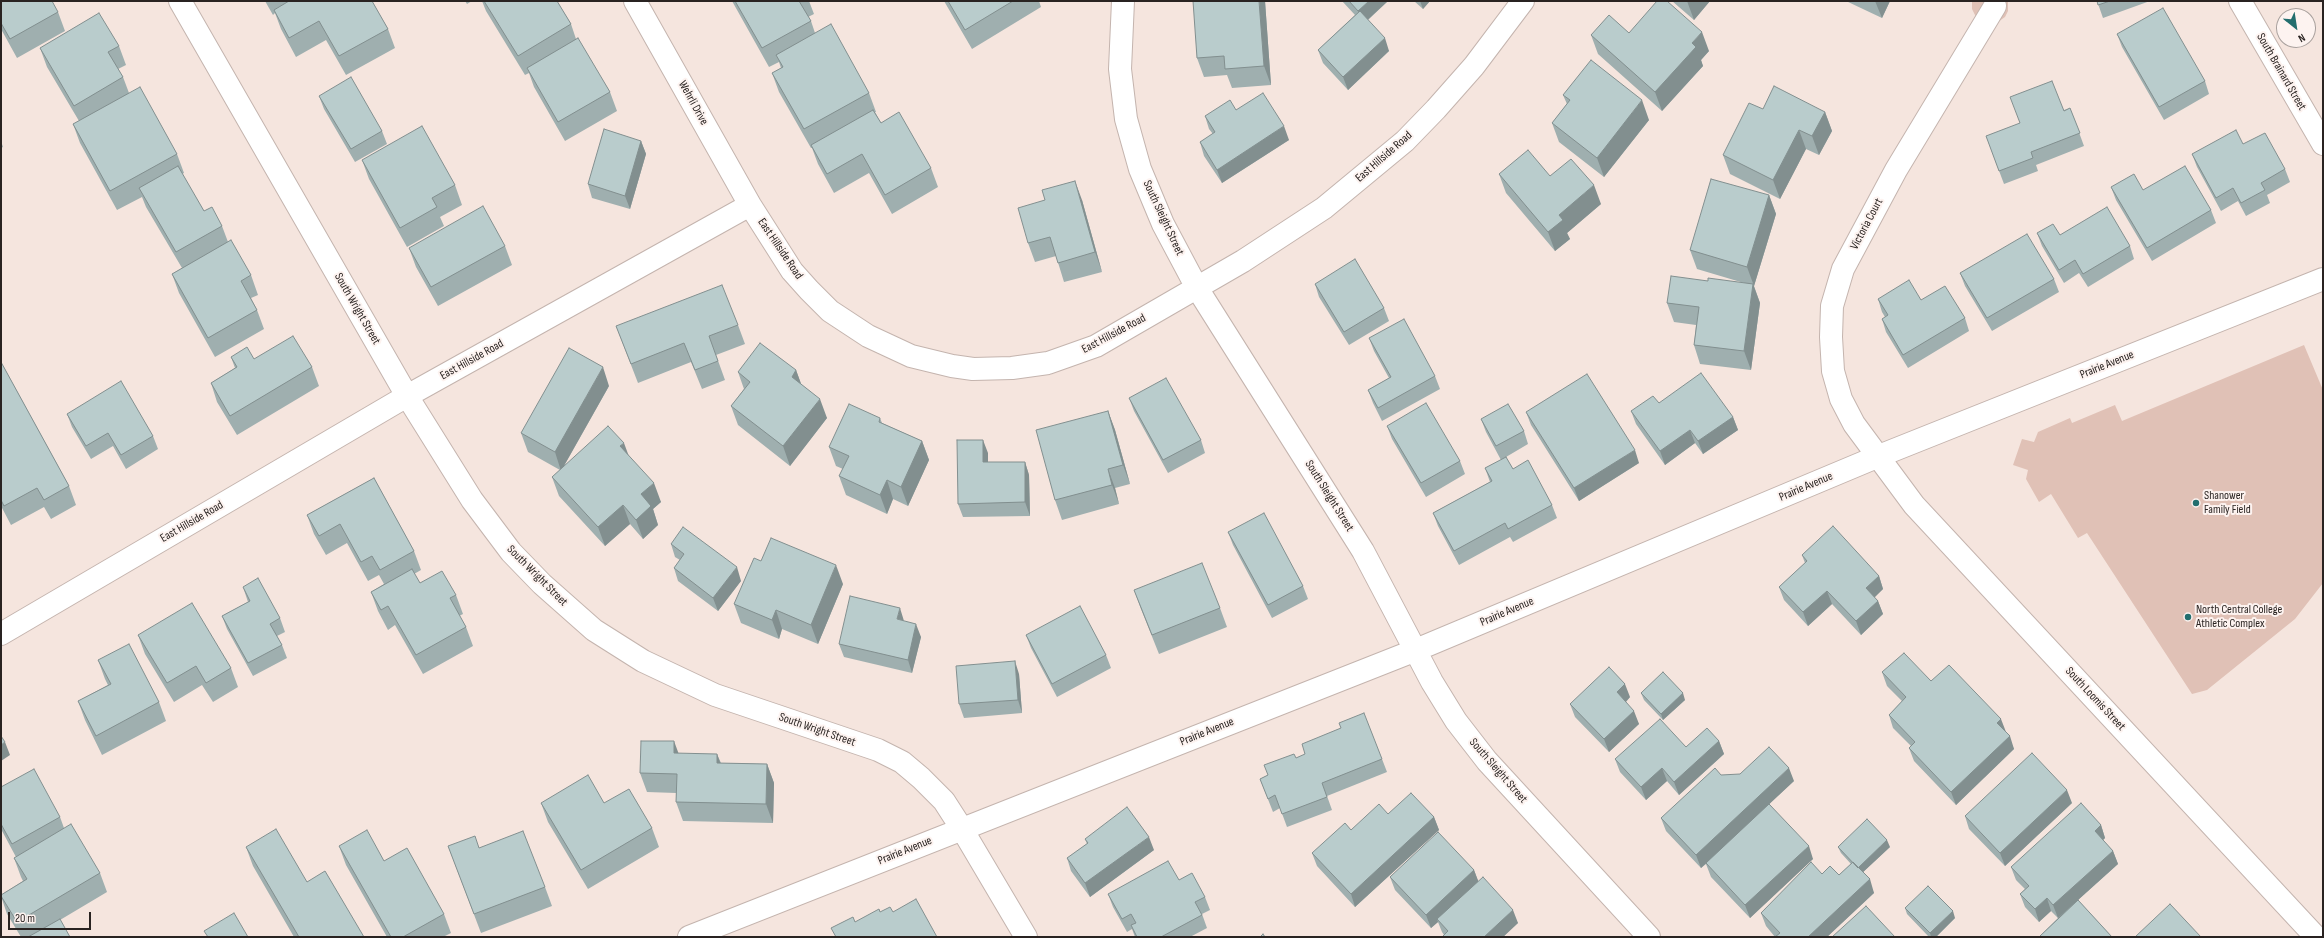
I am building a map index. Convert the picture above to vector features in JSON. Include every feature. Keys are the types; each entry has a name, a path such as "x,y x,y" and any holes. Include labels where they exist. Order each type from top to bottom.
{"street":[{"name":"South Wright Street","path":"180,1 407,396 472,500 511,552 542,584 594,630 643,661 715,695 878,750 902,762 921,778 944,801 1026,937"},
{"name":"Wehrli Drive","path":"635,1 750,205"},
{"name":"South Sleight Street","path":"1123,1 1120,68 1126,119 1140,169 1163,224 1197,288 1364,551 1416,650 1456,721 1487,761 1649,937"},
{"name":"East Hillside Road","path":"1,634 407,396 750,205 792,271 830,310 868,336 911,356 952,366 973,369 1012,368 1048,363 1096,346 1197,288 1324,208 1404,141 1436,109 1474,66 1523,1"},
{"name":"South Brainard Street","path":"2240,1 2323,144"},
{"name":"Victoria Court","path":"1879,456 1854,424 1841,399 1833,370 1831,337 1832,306 1844,269 1892,177 1995,6"},
{"name":"Prairie Avenue","path":"689,937 1416,650 1879,456 2323,279"},
{"name":"South Loomis Street","path":"1879,456 1914,505 2312,936"}],"shaded area":[{"path":"1972,1 2008,1 2008,11 2005,17 1995,24 1977,19 1972,9"},
{"name":"Shanower Family Field","path":"2304,345 2323,390 2323,583 2295,619 2207,690 2192,694 2087,533 2078,538 2051,494 2039,502 2026,479 2028,470 2013,465 2022,439 2034,442 2038,432 2070,418 2072,423 2115,405 2122,421"}],"building":[{"path":"1,1 52,1 58,12 10,39 1,23"},
{"path":"289,1 372,1 388,29 339,56 319,21 289,38 274,10"},
{"path":"484,1 557,1 571,24 518,56"},
{"path":"735,1 799,1 811,21 762,48"},
{"path":"948,1 1013,1 965,30"},
{"path":"1193,1 1259,1 1264,66 1225,69 1224,56 1197,58"},
{"path":"1349,1 1369,1 1358,11"},
{"path":"1657,1 1667,1 1702,32 1692,43 1696,47 1655,92 1591,35 1609,15 1629,33"},
{"path":"2097,1 2110,1 2098,5"},
{"path":"2163,8 2205,81 2159,107 2117,34"},
{"path":"1360,11 1385,38 1343,77 1318,50"},
{"path":"99,13 119,46 108,52 123,77 74,106 40,48"},
{"path":"831,24 869,93 804,129 772,73 783,67 776,55"},
{"path":"578,38 610,92 558,122 527,68"},
{"path":"1591,60 1642,100 1597,158 1552,123 1570,100 1563,95"},
{"path":"351,77 382,131 351,149 319,96"},
{"path":"2052,81 2064,111 2070,108 2080,133 2031,152 2033,158 1999,171 1986,136 2020,123 2010,97"},
{"path":"1774,86 1825,112 1812,136 1799,130 1773,180 1723,155 1749,103 1763,109"},
{"path":"140,87 177,154 110,191 73,124"},
{"path":"1263,93 1284,126 1217,170 1200,142 1215,132 1205,116 1230,100 1236,110"},
{"path":"873,110 881,123 899,112 931,168 885,195 862,154 827,174 811,145"},
{"path":"422,126 455,185 432,198 437,207 400,228 362,160"},
{"path":"604,129 641,141 625,196 588,184"},
{"path":"2236,130 2243,144 2265,133 2285,169 2261,183 2265,190 2241,203 2233,188 2216,198 2192,154"},
{"path":"1528,150 1550,176 1571,159 1594,185 1559,215 1563,220 1548,232 1499,174"},
{"path":"178,166 204,211 212,207 222,226 176,252 139,188"},
{"path":"2185,166 2211,210 2147,248 2111,187 2134,174 2143,190"},
{"path":"1711,179 1769,195 1747,267 1690,250"},
{"path":"1075,181 1095,252 1058,263 1050,237 1028,243 1018,208 1045,200 1042,190"},
{"path":"483,206 505,246 431,287 409,248"},
{"path":"2107,207 2130,246 2083,274 2075,260 2059,270 2037,233 2053,224 2060,235"},
{"path":"2027,234 2054,279 1987,318 1960,273"},
{"path":"231,240 251,275 241,281 257,310 208,338 172,274"},
{"path":"1355,259 1384,308 1344,332 1315,284"},
{"path":"1671,276 1708,281 1708,278 1753,284 1744,351 1694,345 1699,307 1667,303"},
{"path":"1909,280 1921,300 1945,286 1965,318 1903,355 1882,319 1888,315 1878,299"},
{"path":"722,285 738,325 709,336 718,361 695,370 684,343 631,364 616,326"},
{"path":"1404,319 1435,376 1378,408 1368,390 1391,377 1369,338"},
{"path":"293,336 312,367 230,416 211,383 237,367 231,357 247,347 254,359"},
{"path":"760,343 796,370 792,377 820,399 783,446 731,406 750,382 738,372"},
{"path":"569,348 603,367 555,452 521,433"},
{"path":"1,362 69,486 44,500 37,488 4,506 1,500"},
{"path":"1701,373 1733,417 1698,441 1690,430 1660,451 1631,411 1653,396 1659,403"},
{"path":"1587,374 1635,450 1574,488 1526,412"},
{"path":"1166,378 1201,440 1163,460 1129,398"},
{"path":"121,381 153,436 121,455 108,433 86,446 67,414"},
{"path":"1426,403 1460,461 1421,483 1387,426"},
{"path":"849,404 880,418 879,422 922,441 901,487 887,480 880,495 839,476 849,456 829,447"},
{"path":"1508,404 1524,431 1496,446 1481,419"},
{"path":"1108,411 1123,465 1108,469 1112,485 1055,500 1036,430"},
{"path":"608,426 624,443 620,446 654,483 641,494 651,506 636,520 623,505 598,527 552,477"},
{"path":"957,440 983,440 983,462 1025,462 1025,502 958,504"},
{"path":"1506,457 1513,469 1528,460 1552,505 1508,529 1505,523 1454,551 1433,513 1492,481 1485,468"},
{"path":"374,478 414,551 380,570 372,556 361,562 340,524 319,536 307,515"},
{"path":"1264,513 1303,586 1268,605 1228,532"},
{"path":"1833,526 1879,576 1866,588 1878,601 1856,621 1827,591 1803,612 1779,587 1807,561 1802,555"},
{"path":"683,527 737,567 713,598 674,568 684,554 671,544"},
{"path":"771,538 836,565 811,625 776,610 772,620 734,604 754,558 761,561"},
{"path":"1202,563 1220,608 1152,635 1134,590"},
{"path":"412,569 420,583 442,571 456,595 450,598 466,627 416,655 388,606 381,610 371,592"},
{"path":"258,578 280,618 270,624 282,645 248,663 222,616 250,601 243,587"},
{"path":"850,596 900,608 897,619 916,624 908,660 839,644"},
{"path":"192,603 231,668 206,683 196,666 167,683 138,635"},
{"path":"1080,606 1106,655 1052,684 1026,635"},
{"path":"129,644 159,702 96,736 78,701 111,684 98,660"},
{"path":"1904,653 1931,681 1949,665 2001,719 1997,723 2010,736 1951,792 1909,748 1915,742 1889,715 1906,697 1882,672"},
{"path":"1015,661 1018,700 959,704 956,666"},
{"path":"1609,667 1625,684 1617,692 1634,711 1604,739 1570,704"},
{"path":"1663,672 1683,693 1661,714 1641,693"},
{"path":"1364,713 1382,759 1322,783 1327,797 1282,814 1275,795 1268,799 1260,779 1268,775 1264,765 1294,754 1296,758 1305,754 1302,744 1341,728 1339,723"},
{"path":"1660,719 1686,747 1707,728 1719,741 1674,782 1662,768 1641,787 1615,759"},
{"path":"1,736 5,742 1,745"},
{"path":"641,741 674,741 674,753 717,754 717,763 767,764 766,804 676,802 677,774 640,773"},
{"path":"1769,747 1789,768 1696,855 1661,818 1715,768 1721,775 1740,774"},
{"path":"2032,753 2067,790 2000,853 1965,816"},
{"path":"34,769 60,817 12,844 1,824 1,787"},
{"path":"588,775 604,803 629,789 652,828 581,870 541,803"},
{"path":"1411,793 1434,817 1351,894 1312,853 1345,823 1351,830 1379,804 1388,814"},
{"path":"2081,803 2101,825 2095,831 2113,851 2053,905 2047,898 2035,909 2020,894 2029,886 2011,867"},
{"path":"1769,804 1809,846 1745,905 1706,863"},
{"path":"1127,807 1149,837 1085,883 1067,858 1088,843 1085,839"},
{"path":"1867,819 1887,840 1858,868 1838,847"},
{"path":"71,824 100,873 17,922 1,896 27,879 14,858"},
{"path":"276,829 307,882 325,871 364,937 299,937 246,847"},
{"path":"367,830 384,861 407,848 444,914 403,937 391,937 339,846"},
{"path":"523,831 545,887 474,914 448,846 475,836 479,848"},
{"path":"1438,832 1474,870 1426,915 1390,877"},
{"path":"1168,861 1179,880 1192,873 1205,897 1195,902 1202,915 1161,937 1137,937 1131,925 1136,923 1131,914 1122,919 1108,894"},
{"path":"1811,862 1822,874 1830,866 1839,875 1853,862 1870,879 1808,937 1775,937 1780,933 1761,913"},
{"path":"1483,877 1513,910 1484,937 1442,937 1448,931 1437,919"},
{"path":"1928,886 1953,911 1930,933 1905,908"},
{"path":"916,899 937,937 836,937 831,928 853,917 855,922 879,909 880,912 890,907 893,912"},
{"path":"2078,900 2112,937 2040,936"},
{"path":"2170,904 2201,937 2135,937"},
{"path":"1866,906 1895,937 1832,937"},
{"path":"234,913 248,937 208,937 204,931"},
{"path":"60,919 70,937 28,937"}],"place":[{"name":"Shanower Family Field","path":"2196,503"},
{"name":"North Central College Athletic Complex","path":"2188,617"}]}
